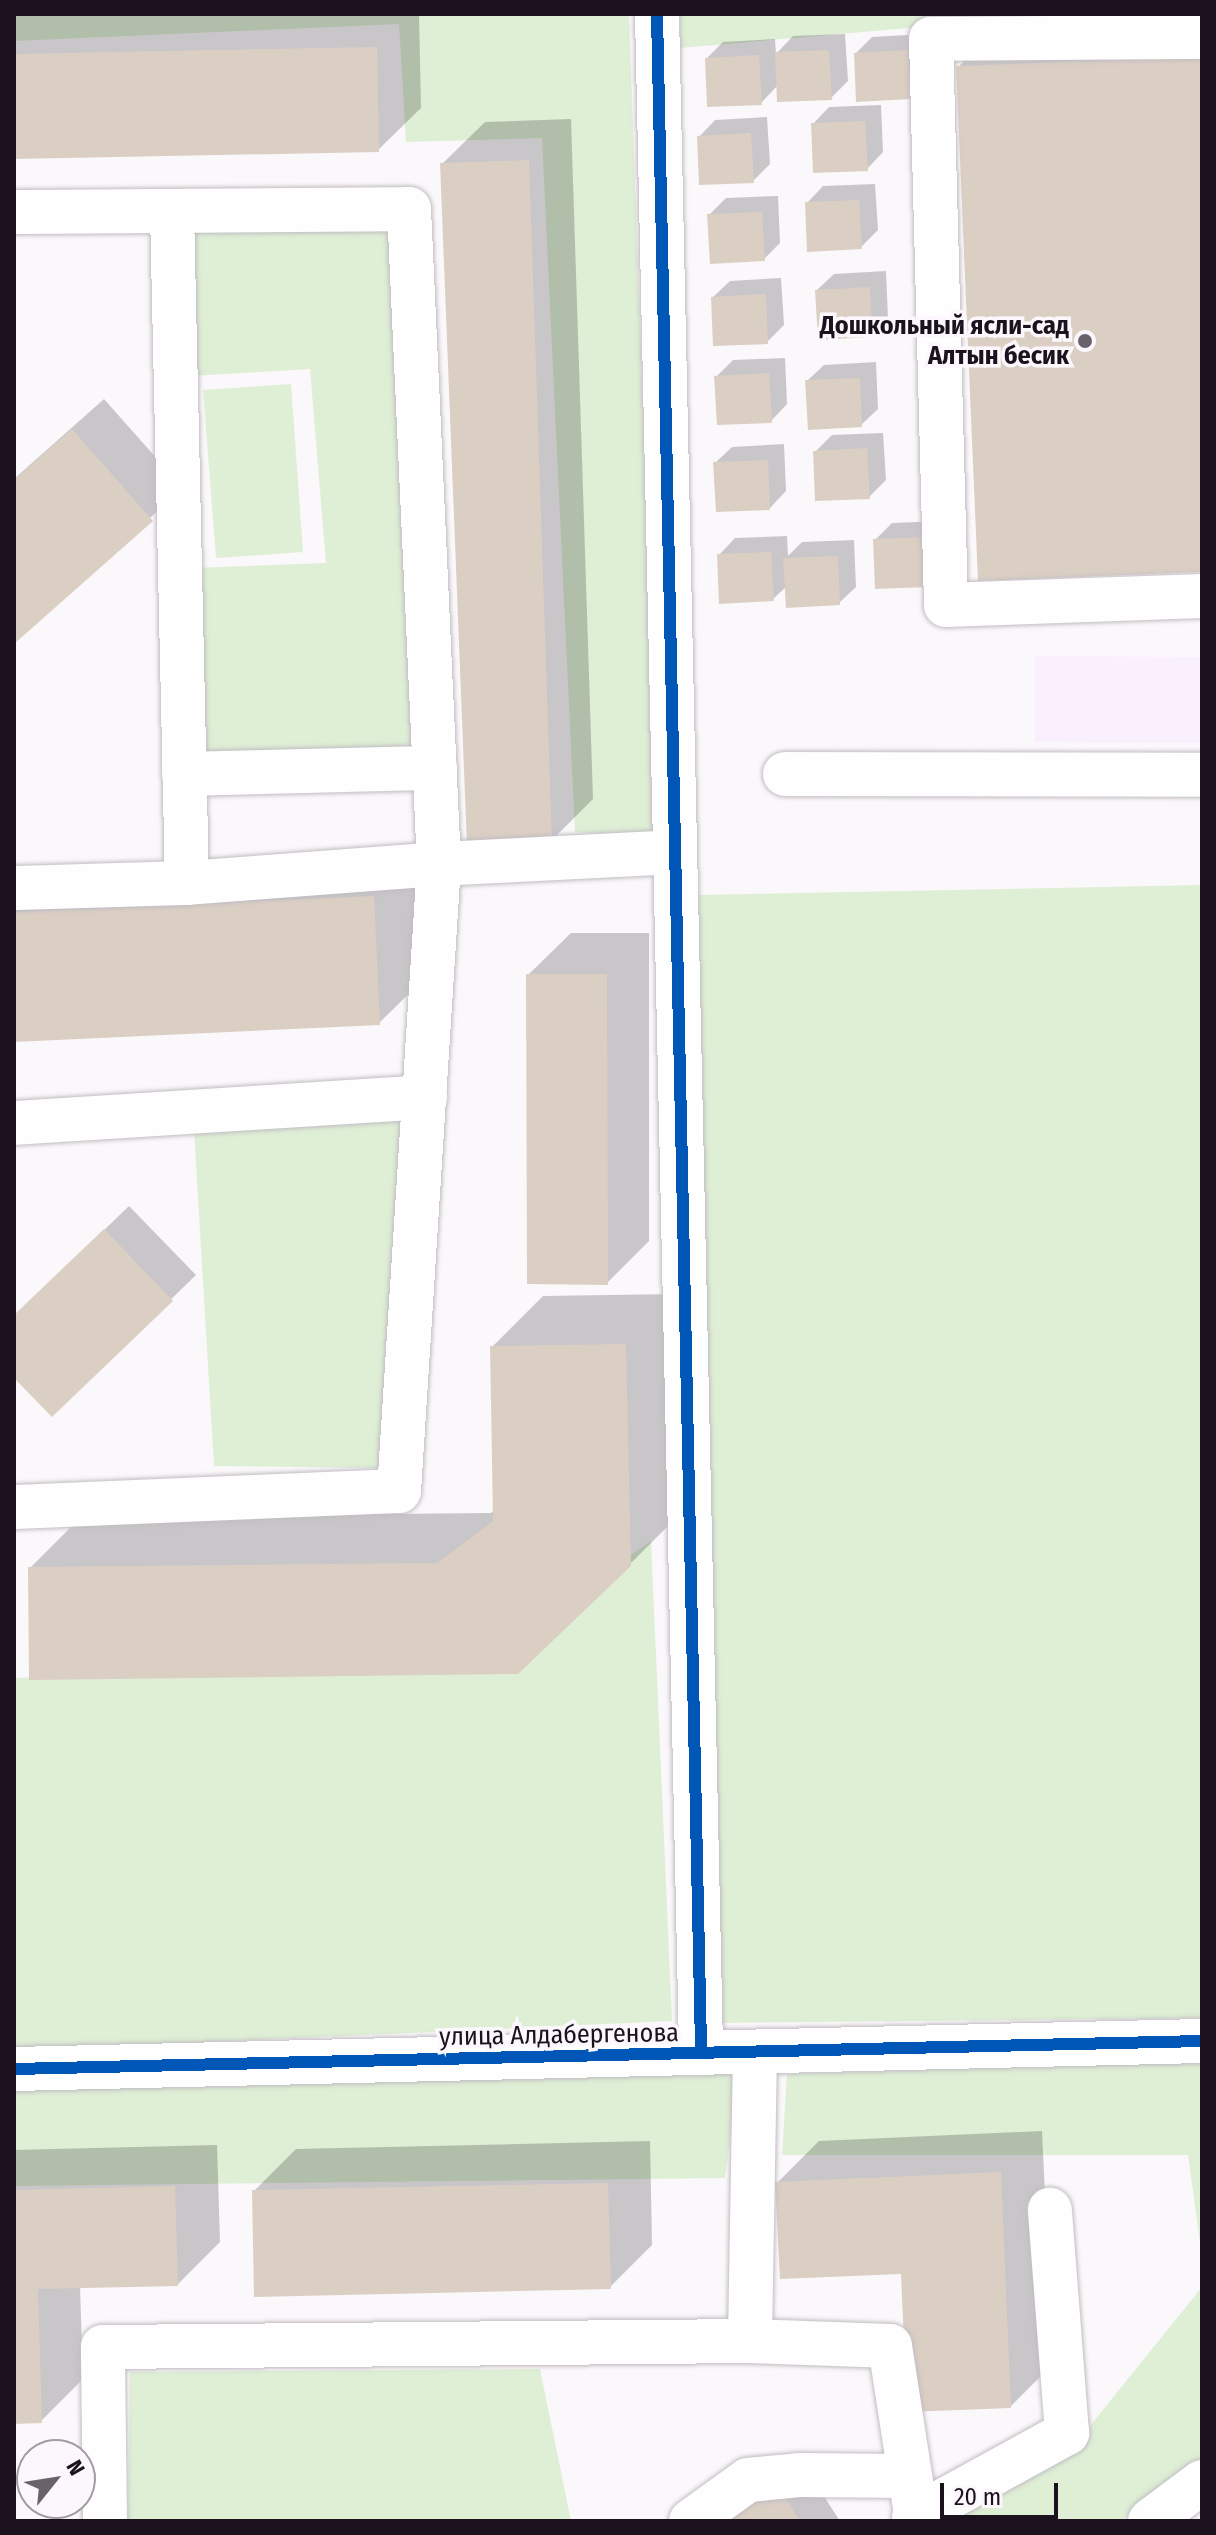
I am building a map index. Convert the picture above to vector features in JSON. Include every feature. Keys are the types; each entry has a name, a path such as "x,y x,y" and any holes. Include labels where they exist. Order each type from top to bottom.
{"street":[{"path":"657,14 701,2053"},
{"path":"1202,37 931,39 946,605 1202,596"},
{"path":"14,212 409,209 439,864 399,1491 14,1507"},
{"path":"172,211 187,883"},
{"path":"184,774 435,768"},
{"path":"785,774 1202,775"},
{"path":"14,888 187,883 439,864 675,852"},
{"path":"14,1123 425,1097"},
{"name":"улица Алдабергенова","path":"14,2069 1202,2041"},
{"path":"750,2341 755,2052"},
{"path":"691,2521 748,2480 799,2475 913,2505 1067,2433 1050,2210"},
{"path":"105,2521 103,2347 750,2341 890,2346 913,2505"},
{"path":"1150,2521 1202,2482"}],"shaded area":[{"path":"1035,656 1202,657 1202,743 1035,742"}],"green space":[{"path":"14,14 629,14 658,837 575,832 542,138 406,142 399,24 14,41"},
{"path":"680,14 1068,14 680,48"},
{"path":"394,229 412,747 202,762 194,568 326,563 310,369 192,376 193,233"},
{"path":"291,384 303,552 216,558 203,390"},
{"path":"1202,885 1202,2018 719,2023 696,895"},
{"path":"408,1119 382,1468 214,1466 194,1130"},
{"path":"651,1541 672,2021 14,2051 14,1678 475,1662"},
{"path":"1202,2059 1202,2257 1188,2155 782,2155 787,2074"},
{"path":"739,2069 725,2178 14,2186 14,2087"},
{"path":"1202,2287 1202,2460 1120,2521 959,2521 955,2513 1081,2437"},
{"path":"540,2369 571,2521 128,2521 130,2372"}],"building":[{"path":"377,47 379,152 14,159 14,54"},
{"path":"829,50 832,100 777,102 775,52"},
{"path":"908,50 911,99 856,102 854,53"},
{"path":"759,55 762,105 707,107 705,58"},
{"name":"Дошкольный ясли-сад Алтын бесик","path":"1200,57 1202,572 978,581 956,66"},
{"path":"865,121 868,171 813,173 811,123"},
{"path":"751,133 754,183 699,185 697,136"},
{"path":"529,160 552,843 467,846 440,163"},
{"path":"859,200 862,249 807,252 805,202"},
{"path":"762,212 765,261 710,264 707,214"},
{"path":"870,287 872,337 818,340 815,290"},
{"path":"766,294 768,344 713,346 711,297"},
{"path":"769,373 772,423 717,425 714,376"},
{"path":"860,378 862,427 808,430 805,380"},
{"path":"72,429 153,521 14,644 14,480"},
{"path":"867,448 870,499 815,501 813,451"},
{"path":"768,460 770,510 716,512 713,462"},
{"path":"928,537 930,587 875,589 873,539"},
{"path":"771,552 774,601 719,604 717,554"},
{"path":"838,556 840,605 786,608 783,558"},
{"path":"374,896 380,1025 14,1042 14,912"},
{"path":"526,974 607,974 608,1285 527,1284"},
{"path":"104,1229 173,1301 52,1417 14,1378 14,1315"},
{"path":"626,1344 631,1566 518,1674 29,1680 28,1567 437,1563 493,1521 490,1346"},
{"path":"1001,2172 1011,2408 907,2412 901,2274 780,2279 775,2182"},
{"path":"608,2183 611,2289 254,2297 252,2190"},
{"path":"175,2186 178,2286 38,2289 42,2423 14,2424 14,2190"},
{"path":"778,2487 800,2521 726,2521"}],"cycle path":[{"path":"657,14 701,2053"},
{"path":"14,2069 1202,2041"}],"place":[{"name":"Дошкольный ясли-сад Алтын бесик","path":"1085,341"}]}
